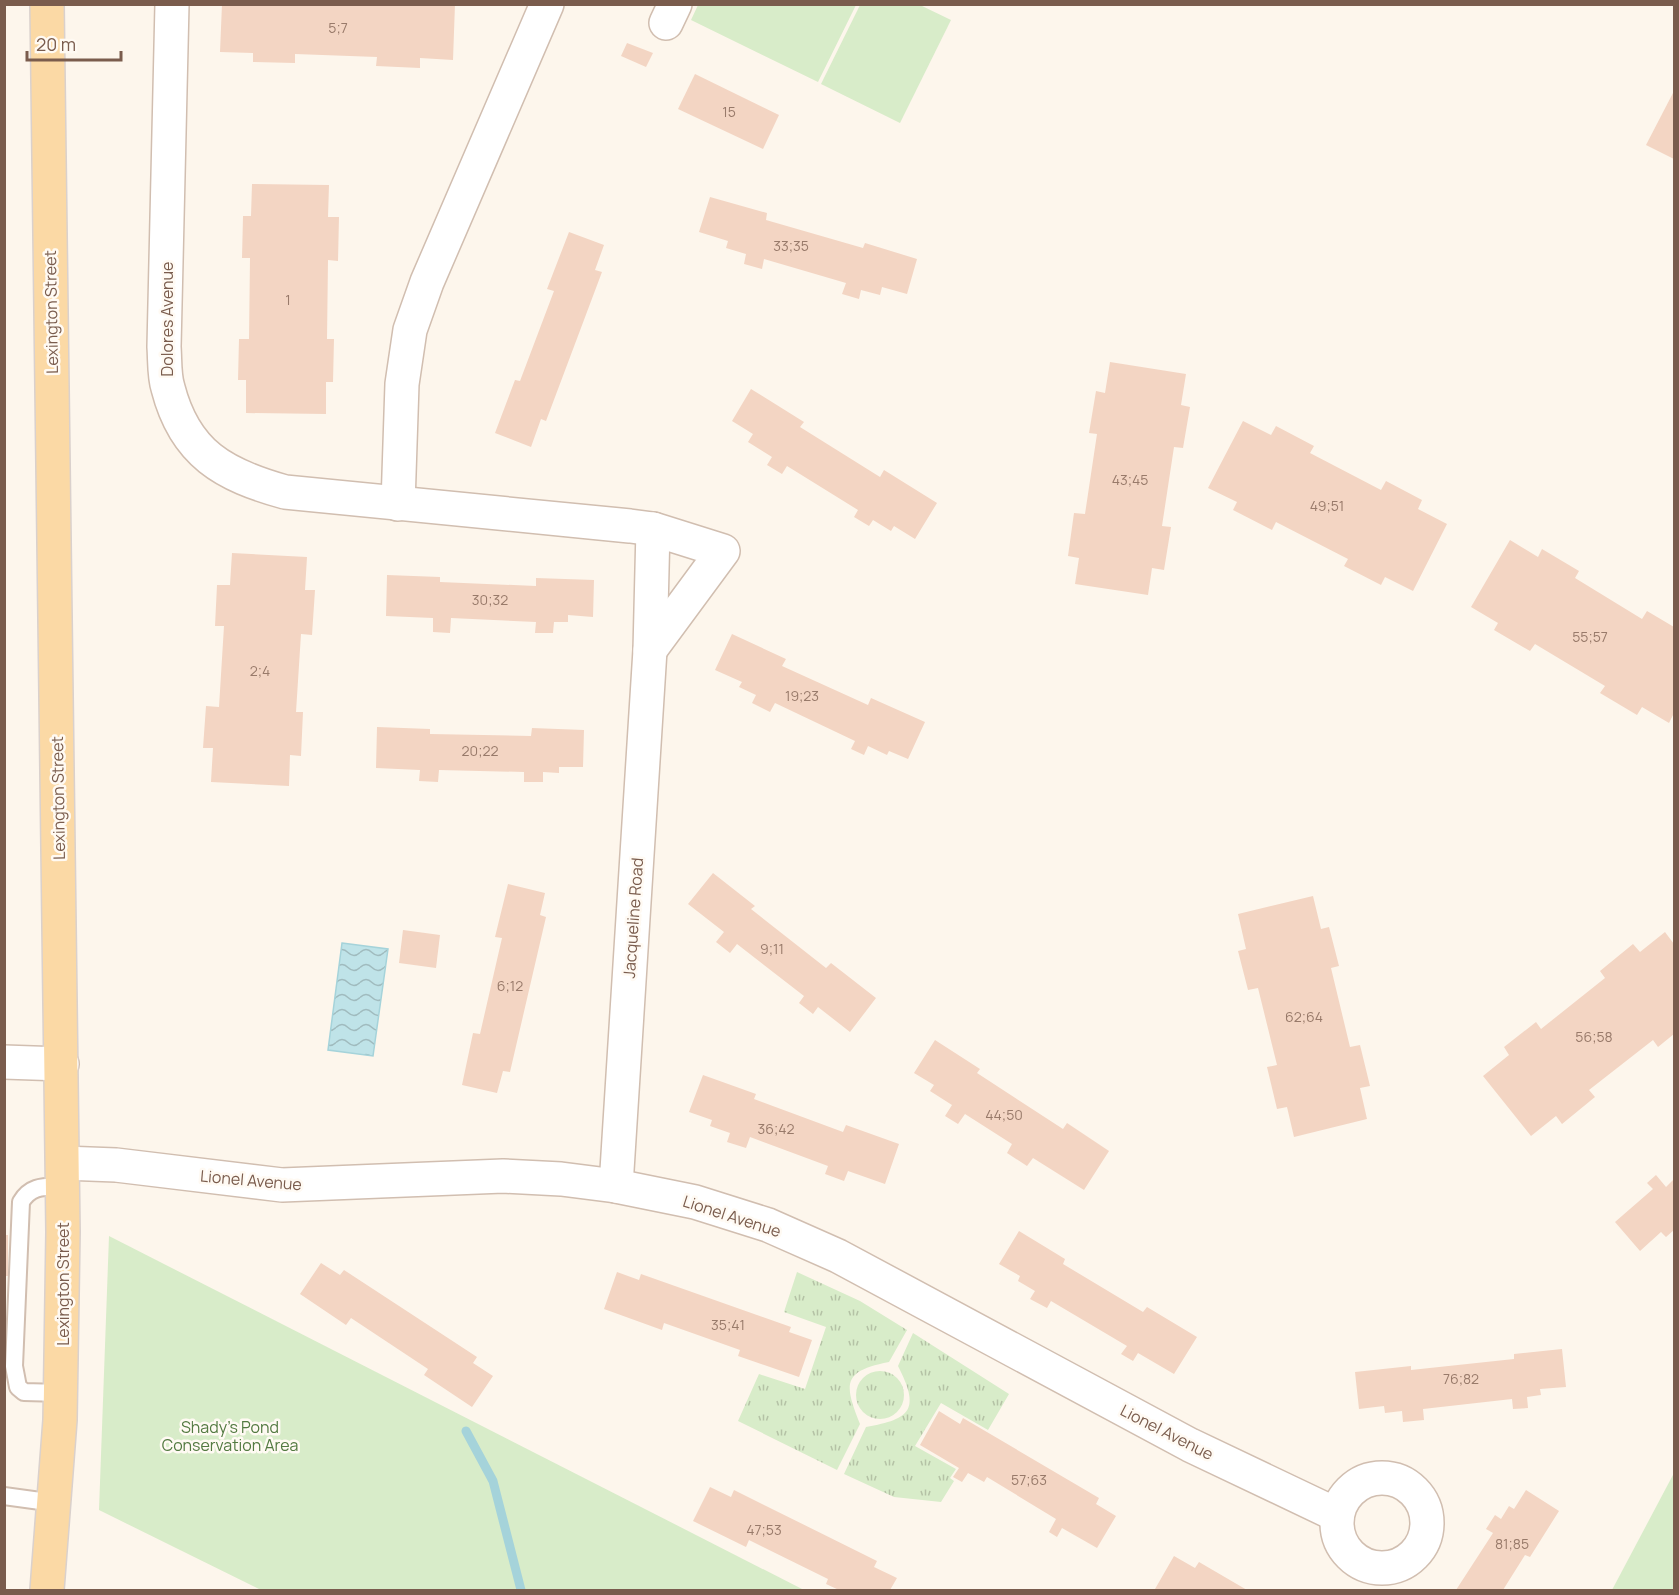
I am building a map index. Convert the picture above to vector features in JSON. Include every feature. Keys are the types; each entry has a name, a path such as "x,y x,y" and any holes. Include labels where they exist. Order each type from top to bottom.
{"main road":[{"name":"Lexington Street","path":"47,4 63,1174 61,1394 47,1590"}],"street":[{"name":"Dolores Avenue","path":"172,4 164,347 167,387 184,431 210,460 244,481 285,492 653,529 723,551 650,650"},
{"path":"398,504 402,384 410,330 427,282 547,4"},
{"name":"Jacqueline Road","path":"616,1186 650,650 653,529"},
{"path":"4,1062 62,1064"},
{"name":"Lionel Avenue","path":"63,1174 116,1166 282,1185 503,1176 616,1186 695,1202 768,1225 838,1256 1190,1445 1337,1515"}],"lane":[{"path":"61,1394 24,1392 18,1387 14,1366 21,1202 26,1193 63,1174"},
{"path":"4,1496 55,1503"}],"green space":[{"path":"698,4 856,5 818,82 691,20"},
{"path":"860,5 920,5 951,20 900,123 821,84"},
{"name":"Shady's Pond Conservation Area","path":"109,1236 804,1590 261,1590 99,1510"},
{"path":"797,1272 860,1301 907,1330 889,1362 862,1370 851,1381 851,1399 860,1424 837,1470 738,1421 759,1374 805,1389 826,1327 784,1312"},
{"path":"913,1333 1009,1394 988,1430 941,1403 915,1446 956,1469 950,1478 954,1481 941,1502 894,1497 844,1474 866,1427 894,1420 908,1410 909,1393 898,1366"},
{"path":"875,1371 885,1371 897,1378 904,1390 904,1400 897,1412 885,1419 875,1419 860,1408 856,1400 856,1390 867,1375"},
{"path":"1674,1473 1674,1590 1612,1590"}],"water":[{"path":"342,943 388,949 373,1056 328,1050"}],"building":[{"path":"222,4 455,4 453,60 420,58 420,68 376,66 377,57 295,54 295,63 253,62 253,53 220,52"},
{"path":"627,43 653,53 646,67 621,56"},
{"path":"695,74 779,115 763,149 678,109"},
{"path":"1674,91 1674,159 1646,145"},
{"path":"252,184 329,185 328,217 339,217 338,261 328,260 327,339 334,339 333,382 326,382 326,414 246,413 246,380 238,380 239,339 249,339 250,258 242,258 243,216 251,216"},
{"path":"710,197 767,213 766,220 863,248 865,243 917,259 907,294 882,287 880,295 861,290 859,299 842,294 846,283 764,259 762,269 744,264 746,254 726,248 728,241 699,232"},
{"path":"569,232 604,245 595,270 602,272 546,421 541,419 531,447 495,433 515,380 520,381 554,291 547,289"},
{"path":"1110,362 1186,374 1181,405 1190,407 1183,448 1174,447 1162,526 1171,527 1164,570 1152,568 1148,595 1075,584 1079,558 1068,556 1074,513 1085,514 1097,434 1089,433 1096,391 1105,393"},
{"path":"751,389 804,422 800,427 880,477 884,470 937,503 915,539 894,526 891,531 873,520 869,526 854,517 858,510 787,466 782,474 767,465 772,457 748,442 753,434 732,421"},
{"path":"1243,421 1271,435 1276,426 1314,446 1310,453 1381,490 1386,481 1422,500 1418,509 1447,524 1413,591 1385,577 1381,585 1344,566 1348,559 1276,522 1272,530 1233,510 1237,502 1208,488"},
{"path":"1510,540 1538,557 1542,549 1579,571 1575,578 1642,619 1647,611 1674,627 1674,713 1669,723 1642,707 1637,715 1600,693 1605,686 1535,644 1530,651 1494,630 1498,623 1471,607"},
{"path":"232,553 307,557 305,590 315,590 312,635 301,634 296,712 303,712 301,756 290,755 289,786 211,782 213,748 203,748 206,706 219,707 224,626 215,626 217,585 230,585"},
{"path":"387,575 440,577 440,582 536,586 536,578 594,580 593,617 568,615 568,622 554,622 553,633 535,633 536,622 451,618 450,633 433,632 433,618 386,616"},
{"path":"732,634 786,659 782,666 868,705 871,698 925,722 908,759 889,751 887,755 868,746 864,755 851,749 855,741 775,703 770,712 752,703 756,695 739,687 742,682 715,670"},
{"path":"377,727 430,729 430,734 531,736 532,728 584,730 583,767 559,767 559,773 543,772 543,782 524,782 524,772 439,770 438,782 419,781 420,770 376,768"},
{"path":"713,873 755,906 751,909 826,968 831,963 876,998 850,1032 818,1007 813,1014 799,1003 804,996 737,944 730,953 716,942 724,932 688,904"},
{"path":"508,884 545,893 540,915 546,917 510,1072 503,1071 497,1093 462,1085 473,1033 480,1034 502,938 495,937"},
{"path":"1313,896 1321,929 1329,927 1339,966 1331,968 1350,1047 1360,1045 1370,1086 1360,1088 1367,1119 1294,1137 1287,1107 1277,1109 1267,1067 1277,1065 1258,988 1248,990 1238,951 1246,949 1238,914"},
{"path":"403,930 440,935 436,968 399,963"},
{"path":"1665,932 1674,944 1674,1034 1658,1047 1653,1040 1589,1090 1595,1097 1562,1124 1556,1116 1531,1136 1483,1076 1509,1055 1504,1047 1536,1022 1541,1029 1605,978 1600,971 1633,944 1640,952"},
{"path":"935,1040 980,1069 977,1073 1063,1129 1067,1123 1109,1151 1084,1190 1033,1158 1027,1166 1007,1153 1012,1144 965,1114 958,1124 945,1116 952,1105 930,1091 934,1085 914,1073"},
{"path":"703,1075 756,1094 754,1099 843,1132 846,1125 899,1144 885,1184 848,1171 844,1181 825,1174 828,1166 750,1137 746,1148 727,1142 730,1133 710,1126 712,1120 689,1112"},
{"path":"1656,1175 1666,1187 1674,1179 1674,1230 1666,1237 1661,1232 1640,1251 1615,1222 1653,1189 1647,1183"},
{"path":"1019,1231 1065,1259 1063,1264 1143,1312 1147,1307 1197,1337 1174,1374 1138,1353 1133,1361 1121,1354 1127,1346 1051,1301 1047,1308 1030,1299 1035,1291 1018,1281 1020,1276 999,1264"},
{"path":"4,1235 8,1235 8,1276 4,1276"},
{"path":"321,1263 340,1275 344,1270 477,1357 473,1363 493,1376 472,1407 424,1375 428,1369 351,1318 346,1325 300,1294"},
{"path":"617,1272 639,1280 641,1274 791,1327 789,1332 812,1340 799,1377 738,1356 740,1350 664,1323 662,1330 604,1309"},
{"path":"1562,1349 1566,1387 1540,1389 1541,1395 1527,1397 1528,1408 1513,1409 1512,1399 1423,1409 1424,1420 1403,1422 1402,1411 1385,1413 1384,1406 1359,1409 1355,1372 1411,1366 1411,1370 1514,1359 1514,1354"},
{"path":"939,1411 960,1424 963,1418 1099,1498 1096,1504 1116,1516 1097,1548 1062,1528 1057,1537 1049,1532 1056,1519 987,1477 984,1482 968,1473 962,1482 953,1477 959,1468 920,1445"},
{"path":"710,1487 731,1497 734,1490 877,1561 874,1567 897,1578 890,1590 839,1590 826,1584 828,1579 749,1540 746,1547 693,1521"},
{"path":"1526,1490 1559,1511 1530,1557 1525,1555 1503,1590 1456,1590 1493,1533 1486,1529 1495,1515 1501,1519 1509,1506 1514,1509"},
{"path":"1174,1556 1195,1568 1199,1562 1247,1590 1155,1589"}],"waterway":[{"path":"466,1431 493,1481 521,1590"}]}
